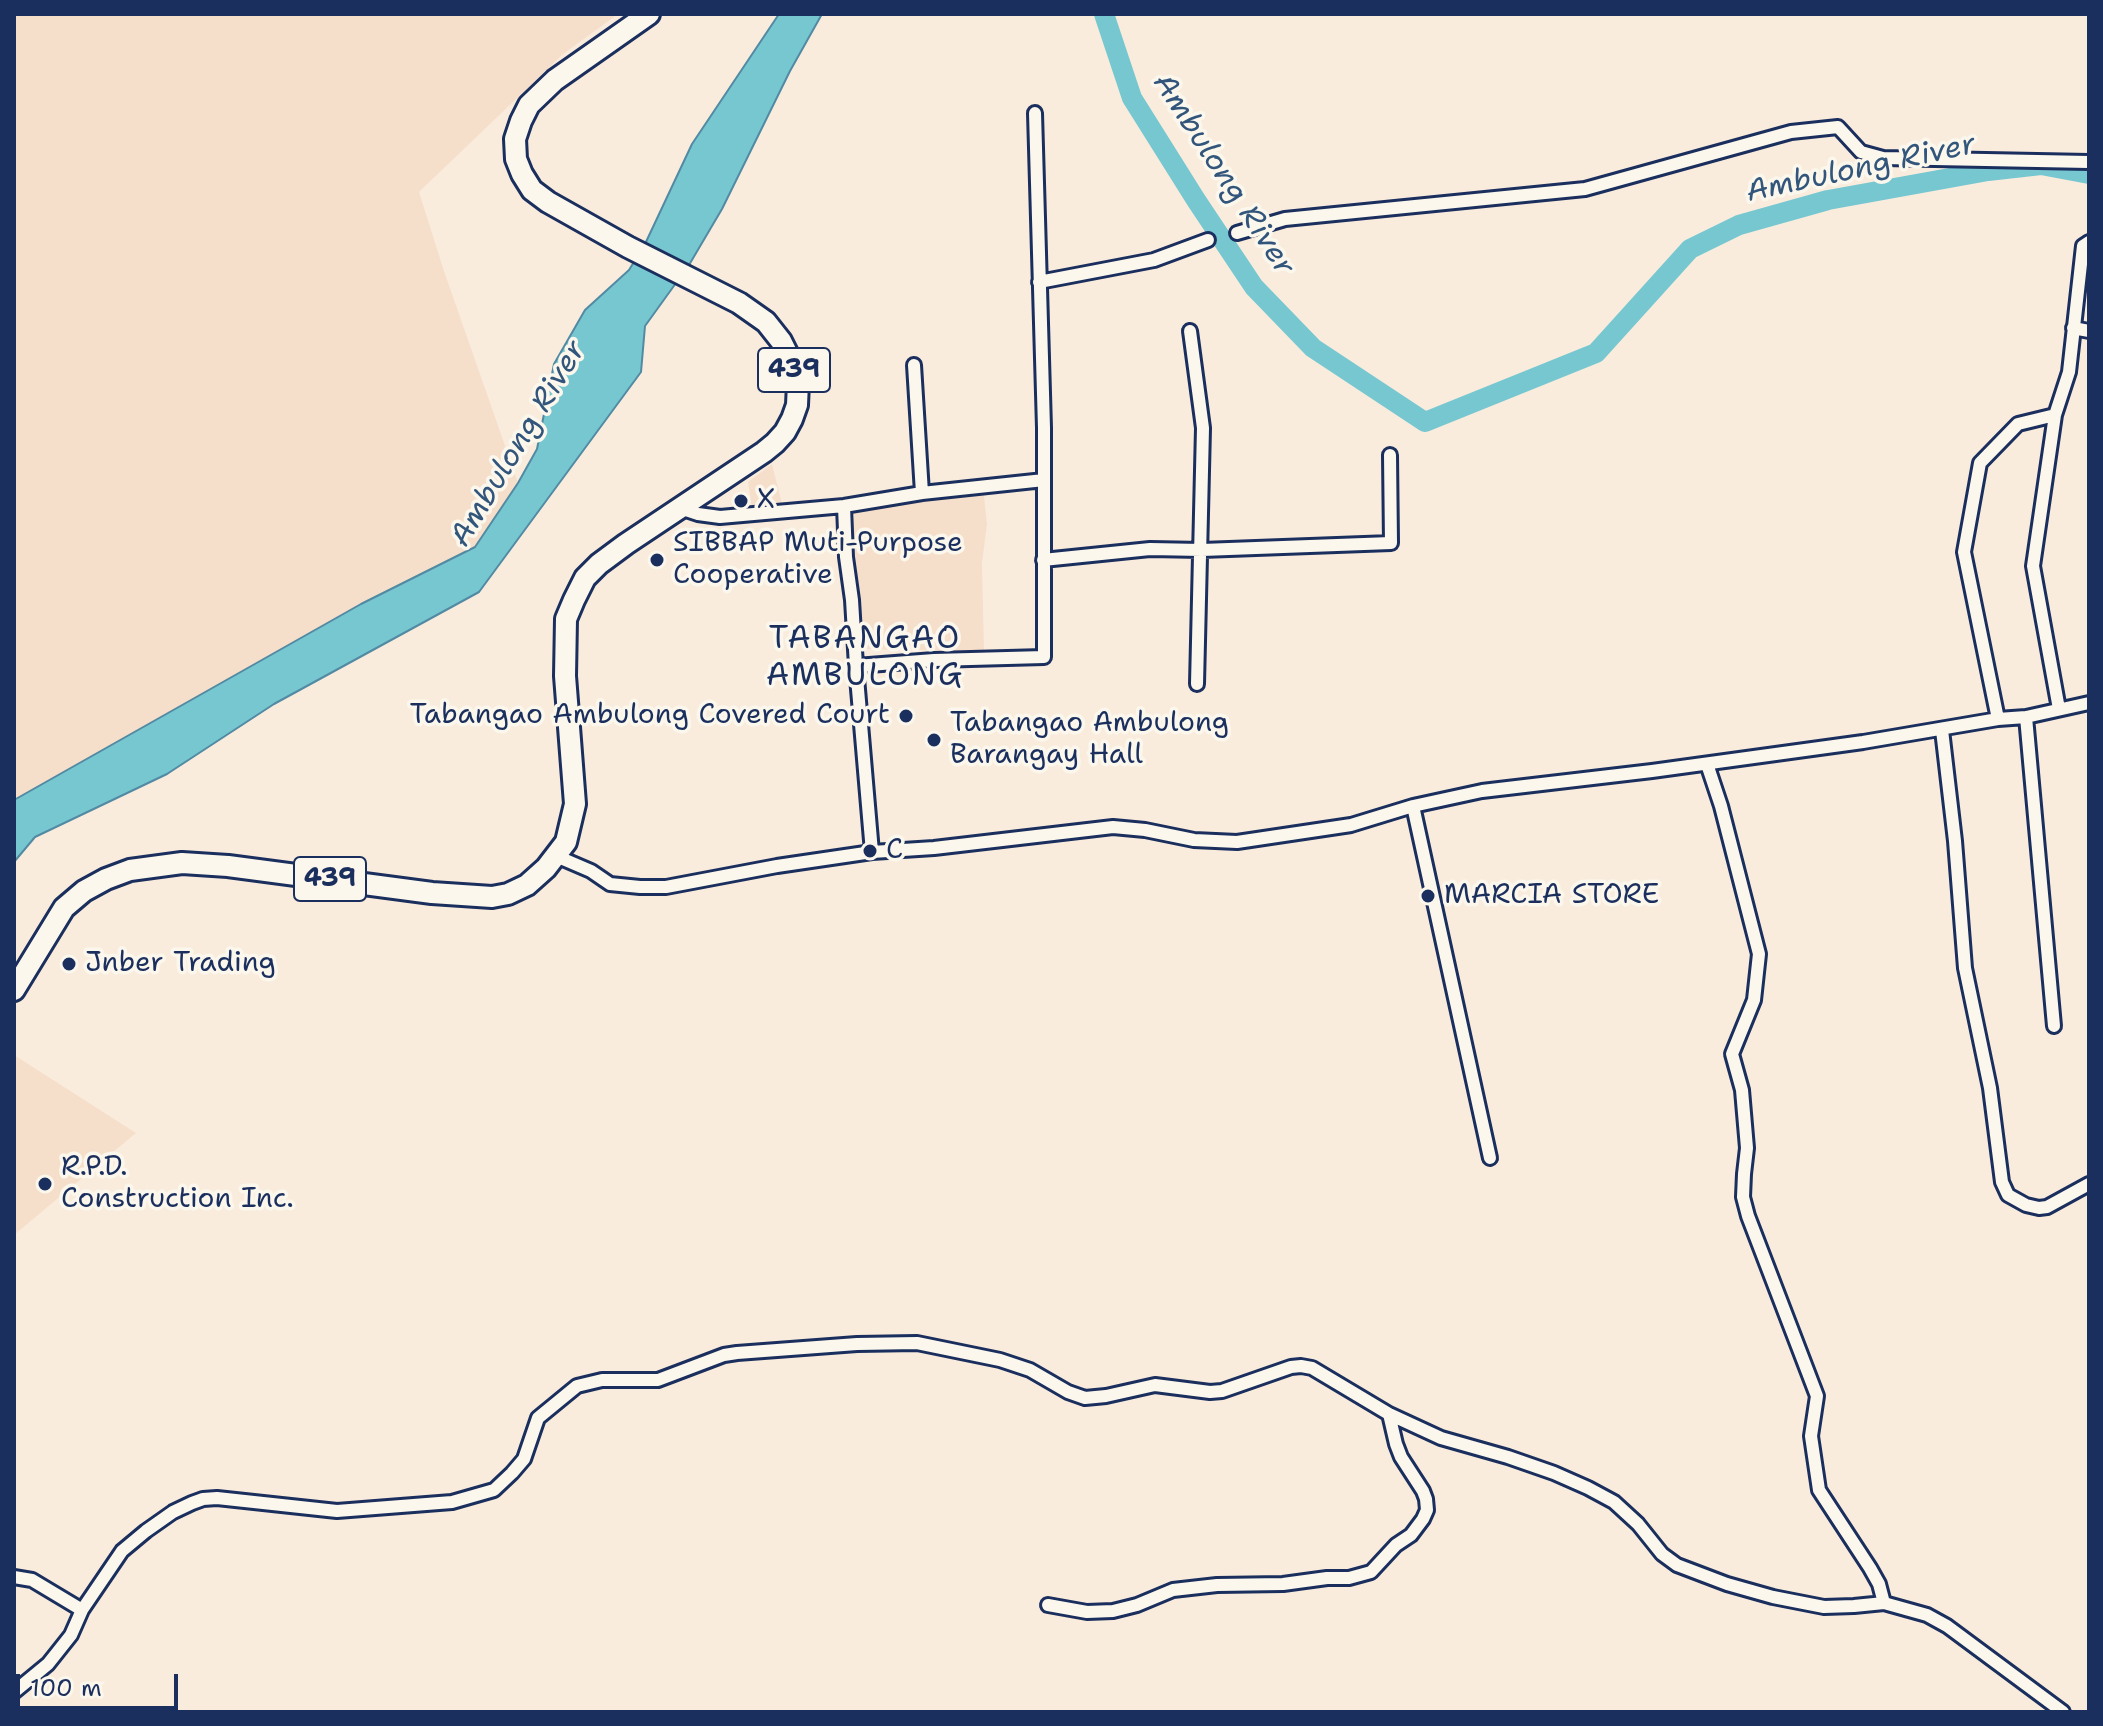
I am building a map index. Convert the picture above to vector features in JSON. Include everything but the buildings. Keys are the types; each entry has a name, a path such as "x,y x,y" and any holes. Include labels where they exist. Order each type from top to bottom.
{"main road":[{"name":"439","path":"14,990 64,908 84,891 130,870 182,863 228,866 432,893 492,897 527,885 566,842 575,804 565,676 566,619 585,578 599,564 775,443 785,432 797,405 798,383 792,363 781,341 766,322 739,303 548,202 532,190 516,159 515,139 529,105 555,80 649,14"}],"street":[{"path":"856,666 1044,657 1044,480 1035,113"},
{"path":"1237,233 1285,219 1585,189 1791,132 1838,127 1861,152 1883,158 2089,162"},
{"path":"1039,282 1154,260 1208,240"},
{"path":"2059,709 2033,566 2055,415 2069,372 2083,246 2089,242"},
{"path":"2073,328 2089,331"},
{"path":"1190,331 1203,428 1197,684"},
{"path":"914,365 922,493"},
{"path":"1998,719 1964,552 1980,463 2018,424 2055,415"},
{"path":"1043,560 1150,549 1391,543 1390,455"},
{"path":"680,508 720,517 844,506 922,493 1044,480"},
{"path":"844,506 872,852"},
{"path":"556,856 591,871 610,884 666,887 872,852 934,848 1113,827 1194,840 1237,842 1351,825 1413,806 1482,791 1707,764 1942,730 2089,703"},
{"path":"2026,717 2054,1026"},
{"path":"1942,730 1965,968 1990,1088 2002,1182 2008,1195 2039,1208 2047,1207 2089,1184"},
{"path":"1707,764 1721,806 1759,954 1754,1000 1732,1054 1742,1090 1747,1148 1743,1197 1817,1396 1811,1436 1819,1490 1870,1568 1879,1584 1884,1603"},
{"path":"1413,806 1490,1158"},
{"path":"14,1692 48,1664 71,1635 82,1610 122,1551 146,1531 192,1503 217,1498 337,1511 452,1502 494,1490 524,1459 538,1418 577,1386 602,1380 658,1380 737,1353 917,1343 1000,1360 1030,1370 1085,1398 1155,1385 1222,1391 1291,1367 1312,1368 1389,1414 1441,1438 1554,1473 1614,1502 1662,1554 1677,1565 1773,1597 1824,1607 1884,1603 1909,1609 1947,1626 2063,1712"},
{"path":"1048,1605 1087,1612 1113,1611 1173,1590 1349,1578 1371,1572 1396,1545 1411,1535 1427,1510 1423,1491 1401,1457 1389,1414"},
{"path":"14,1577 32,1580 82,1610"}],"shaded area":[{"path":"14,14 618,14 562,55 419,192 518,483 474,547 361,604 14,800"},
{"path":"772,464 782,504 752,508 748,482"},
{"path":"983,487 987,524 982,563 984,651 861,649 853,522 855,507"},
{"name":"R.P.D. Construction Inc.","path":"14,1055 136,1133 14,1235"}],"water":[{"path":"779,14 822,14 790,71 722,209 689,265 645,326 641,372 479,592 274,704 167,774 35,837 14,862 14,800 361,604 475,547 537,449 554,364 585,310 629,270 645,244 692,144"}],"waterway":[{"name":"Ambulong River","path":"1104,14 1132,98 1254,287 1313,348 1425,422 1596,353 1690,249 1739,225 1828,200 1988,171 2041,165 2089,174"}],"place":[{"name":"X","path":"741,501"},
{"name":"SIBBAP Muti-Purpose Cooperative","path":"657,560"},
{"name":"Tabangao Ambulong Covered Court","path":"906,716"},
{"name":"Tabangao Ambulong Barangay Hall","path":"934,740"},
{"name":"C","path":"870,851"},
{"name":"MARCIA STORE","path":"1428,896"},
{"name":"Jnber Trading","path":"69,964"},
{"name":"R.P.D. Construction Inc.","path":"45,1184"}],"district":[{"name":"TABANGAO AMBULONG","path":"865,658"}]}
